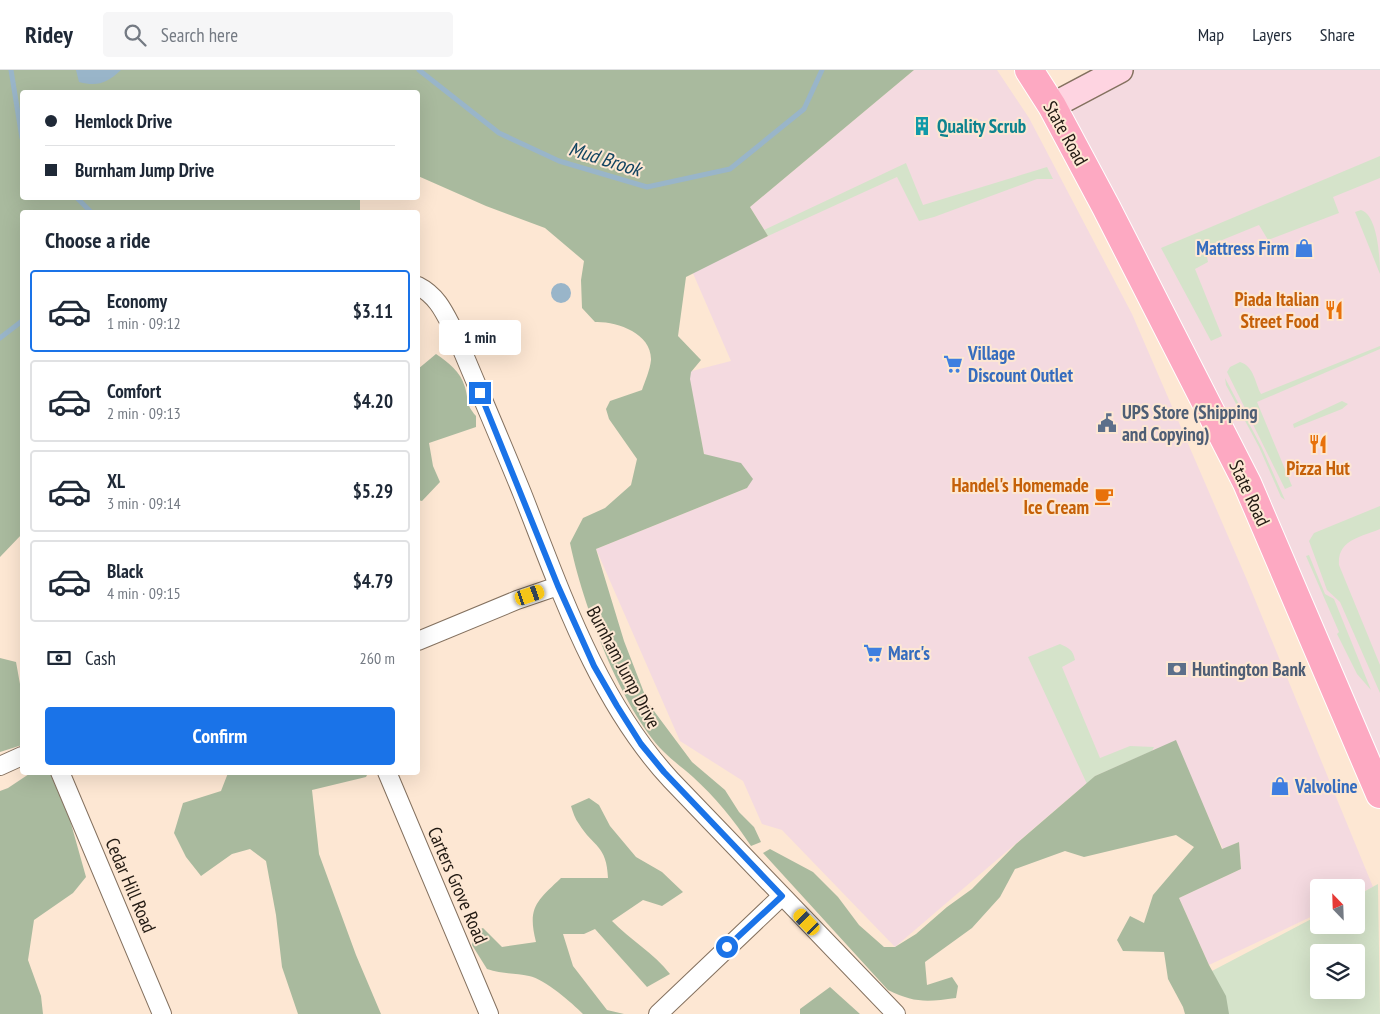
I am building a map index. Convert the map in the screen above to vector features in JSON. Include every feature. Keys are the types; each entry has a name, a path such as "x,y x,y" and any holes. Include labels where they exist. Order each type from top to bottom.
{"main road":[{"name":"State Road","path":"1029,70 1052,106 1106,207 1246,483 1380,794"},
{"path":"1052,106 1120,70"}],"street":[{"name":"Burnham Jump Drive","path":"420,287 432,295 442,307 473,377 558,586 594,666 641,744 664,772 896,1014"},
{"path":"420,639 517,600 558,586"},
{"path":"0,766 20,757"},
{"name":"Cedar Hill Road","path":"61,775 162,1014"},
{"name":"Carters Grove Road","path":"388,775 489,1014"},
{"path":"658,1014 782,896"}],"shaded area":[{"path":"914,70 997,70 1029,118 1132,314 1247,580 1373,887 1365,891 1365,879 1310,879 1310,917 1209,965 1179,898 1241,869 1239,842 1223,849 1174,742 1095,776 895,947 782,830 762,824 743,781 680,741 596,549 747,488 752,479 722,460 704,454 688,372 731,361 692,271 768,236 750,207"},
{"path":"1120,70 1380,70 1380,794 1334,683 1052,106"}],"green space":[{"path":"0,70 914,70 750,207 768,236 686,277 678,336 701,360 691,372 690,379 704,454 741,463 753,479 747,488 596,549 624,641 648,703 692,762 725,790 739,812 754,827 761,842 751,846 731,818 709,793 664,752 648,733 633,710 605,654 584,594 570,543 583,518 605,508 631,485 637,459 609,419 606,409 610,401 642,390 649,372 650,351 646,343 631,330 613,324 595,322 582,308 581,280 584,261 545,228 486,206 420,177 420,90 20,90 20,200 360,200 360,210 20,210 20,536 0,557"},
{"path":"1380,156 1380,178 1333,197 1339,213 1268,240 1259,225 1205,247 1208,262 1195,269 1222,336 1211,341 1161,248"},
{"path":"906,163 923,205 1047,167 1053,179 1037,179 919,221 897,177 768,236 764,230"},
{"path":"1361,210 1371,220 1377,238 1380,274 1355,212"},
{"path":"1380,346 1380,349 1257,402 1292,486 1285,489 1227,372 1230,367 1240,362 1245,364 1254,375 1261,394"},
{"path":"436,354 450,364 460,376 465,387 469,405 476,416 476,427 429,443 433,466 440,482 422,501 420,500 420,367"},
{"path":"1225,378 1262,448 1285,500 1281,497 1259,447 1226,385"},
{"path":"1342,401 1348,404 1342,409 1294,428 1293,424"},
{"path":"1380,506 1380,529 1358,537 1346,545 1339,557 1339,565 1380,665 1380,693 1340,602 1327,590 1309,541 1314,533"},
{"path":"1309,555 1325,594 1334,599 1371,690 1357,674 1337,634 1339,632 1306,556"},
{"path":"1060,644 1073,654 1075,660 1062,667 1100,758 1130,746 1154,747 1152,751 1095,776 1087,784 1028,657"},
{"path":"0,658 16,662 20,684 20,746 0,752"},
{"path":"1176,740 1222,849 1239,842 1241,869 1179,898 1209,965 1226,996 1229,1014 1185,1014 1168,979 1164,952 1123,951 1117,940 1130,916 1144,923 1153,895 1194,847 1176,835 1084,857 1065,851 1015,869 1000,897 972,928 925,962 927,985 952,977 958,986 956,998 929,1001 913,999 888,990 763,853 770,849 813,872 838,897 859,925 884,947 895,947 916,934 947,907 972,889 1016,844 1095,776"},
{"path":"28,775 51,775 70,820 86,877 73,893 34,920 28,960 41,996 43,1014 0,1014 0,791"},
{"path":"227,775 367,775 366,777 312,790 319,854 356,955 381,1014 298,1014 282,967 276,915 266,861 250,849 232,854 201,876 186,857 174,833 183,803 221,791"},
{"path":"589,798 599,805 610,826 636,857 662,872 683,892 662,906 643,900 612,921 664,966 670,974 647,987 595,929 584,934 563,934 573,966 607,1010 624,1014 583,1014 558,992 535,978 487,969 472,945 475,931 483,928 502,947 536,942 533,920 536,906 540,899 561,878 608,878 602,852 584,832 571,806"},
{"path":"1378,884 1380,1014 1197,1014 1189,983 1310,920 1310,934 1365,934 1365,891"},
{"path":"830,987 860,1014 800,1014 800,1009"}],"water":[{"path":"76,70 121,70 107,81 92,84 79,82"},
{"path":"561,283 568,286 571,293 568,300 561,303 554,300 551,293 554,286"}],"waterway":[{"name":"Mud Brook","path":"11,70 20,126"},
{"name":"Mud Brook","path":"419,70 499,133 559,161 647,187 730,169 804,109 822,70"},
{"name":"Mud Brook","path":"79,200 89,210"},
{"name":"Mud Brook","path":"0,338 20,323"}],"place":[{"name":"Quality Scrub","path":"922,126"},
{"name":"Mattress Firm","path":"1304,248"},
{"name":"Piada Italian Street Food","path":"1334,310"},
{"name":"Village Discount Outlet","path":"953,364"},
{"name":"UPS Store (Shipping and Copying)","path":"1107,423"},
{"name":"Pizza Hut","path":"1318,444"},
{"name":"Handel's Homemade Ice Cream","path":"1104,496"},
{"name":"Marc's","path":"873,653"},
{"name":"Huntington Bank","path":"1177,669"},
{"name":"Valvoline","path":"1280,786"}],"route":[{"path":"480,393 558,586 594,666 617,706 641,744 664,772 782,896 727,947"}]}
